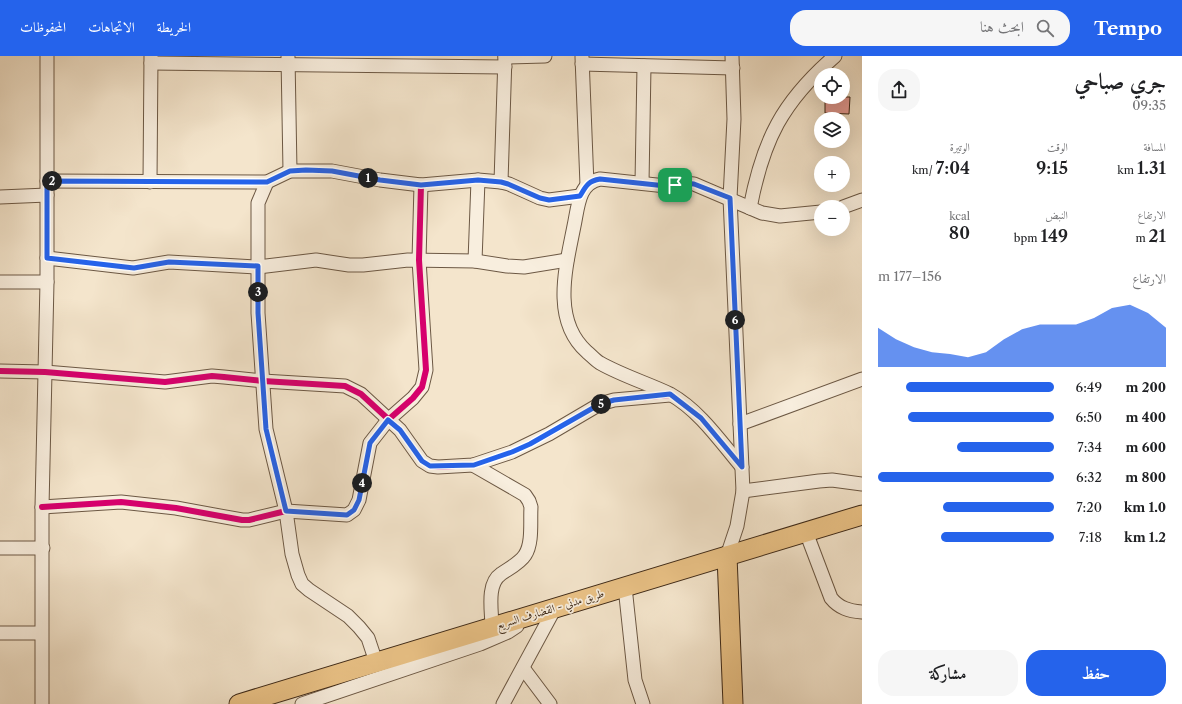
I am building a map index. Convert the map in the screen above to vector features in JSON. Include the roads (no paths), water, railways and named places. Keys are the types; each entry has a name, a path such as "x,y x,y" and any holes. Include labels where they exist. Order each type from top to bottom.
{"highway":[{"name":"طريق مدني - القضارف السريع","path":"239,704 862,515"},
{"path":"727,556 733,704"}],"street":[{"path":"42,704 42,507 47,282 47,56"},
{"path":"150,182 151,59 505,60 545,56"},
{"path":"750,208 757,175 774,127 792,99 815,73 835,56"},
{"path":"288,60 290,171"},
{"path":"501,182 505,60"},
{"path":"727,556 737,526 743,491 742,467 730,198 734,119 732,62 644,66 582,60 584,190 567,260 564,308 571,333 583,348 599,362 632,379 670,394 701,418 742,467"},
{"path":"642,183 644,66"},
{"path":"47,181 267,182 290,171 332,171 380,180 421,185 478,180 501,182 540,198 549,200 584,190 592,181 600,179 666,186 683,183 694,184 730,198 762,213 780,216 814,213"},
{"path":"476,261 478,180"},
{"path":"267,182 258,202 258,313 266,429 286,511 292,554 302,584 348,616 359,626 368,638 376,662"},
{"path":"42,507 121,502 176,508 242,520 249,520 286,511 347,515 354,510 359,500 370,443 388,420 413,398 422,387 426,370 419,260 421,185"},
{"path":"0,197 47,195"},
{"path":"850,204 862,200"},
{"path":"47,258 134,268 169,262 258,266 316,260 349,265 419,260 476,261 524,267 567,260"},
{"path":"0,282 47,282"},
{"path":"0,371 46,372 154,382 212,376 345,386 361,394 400,430 422,461 430,466 474,465 530,444 600,404 614,400 670,394"},
{"path":"740,424 862,379"},
{"path":"474,465 525,495 529,500 531,507 528,547 524,556 498,576 493,586 491,596 492,627"},
{"path":"743,491 832,480 862,486"},
{"path":"806,532 831,598 838,606 852,612 862,612"},
{"path":"0,548 43,548"},
{"path":"625,587 635,680 640,703"},
{"path":"503,704 555,608"},
{"path":"302,704 319,702 480,644 508,632 538,613"},
{"path":"0,633 41,633"},
{"path":"523,668 550,704"}]}
